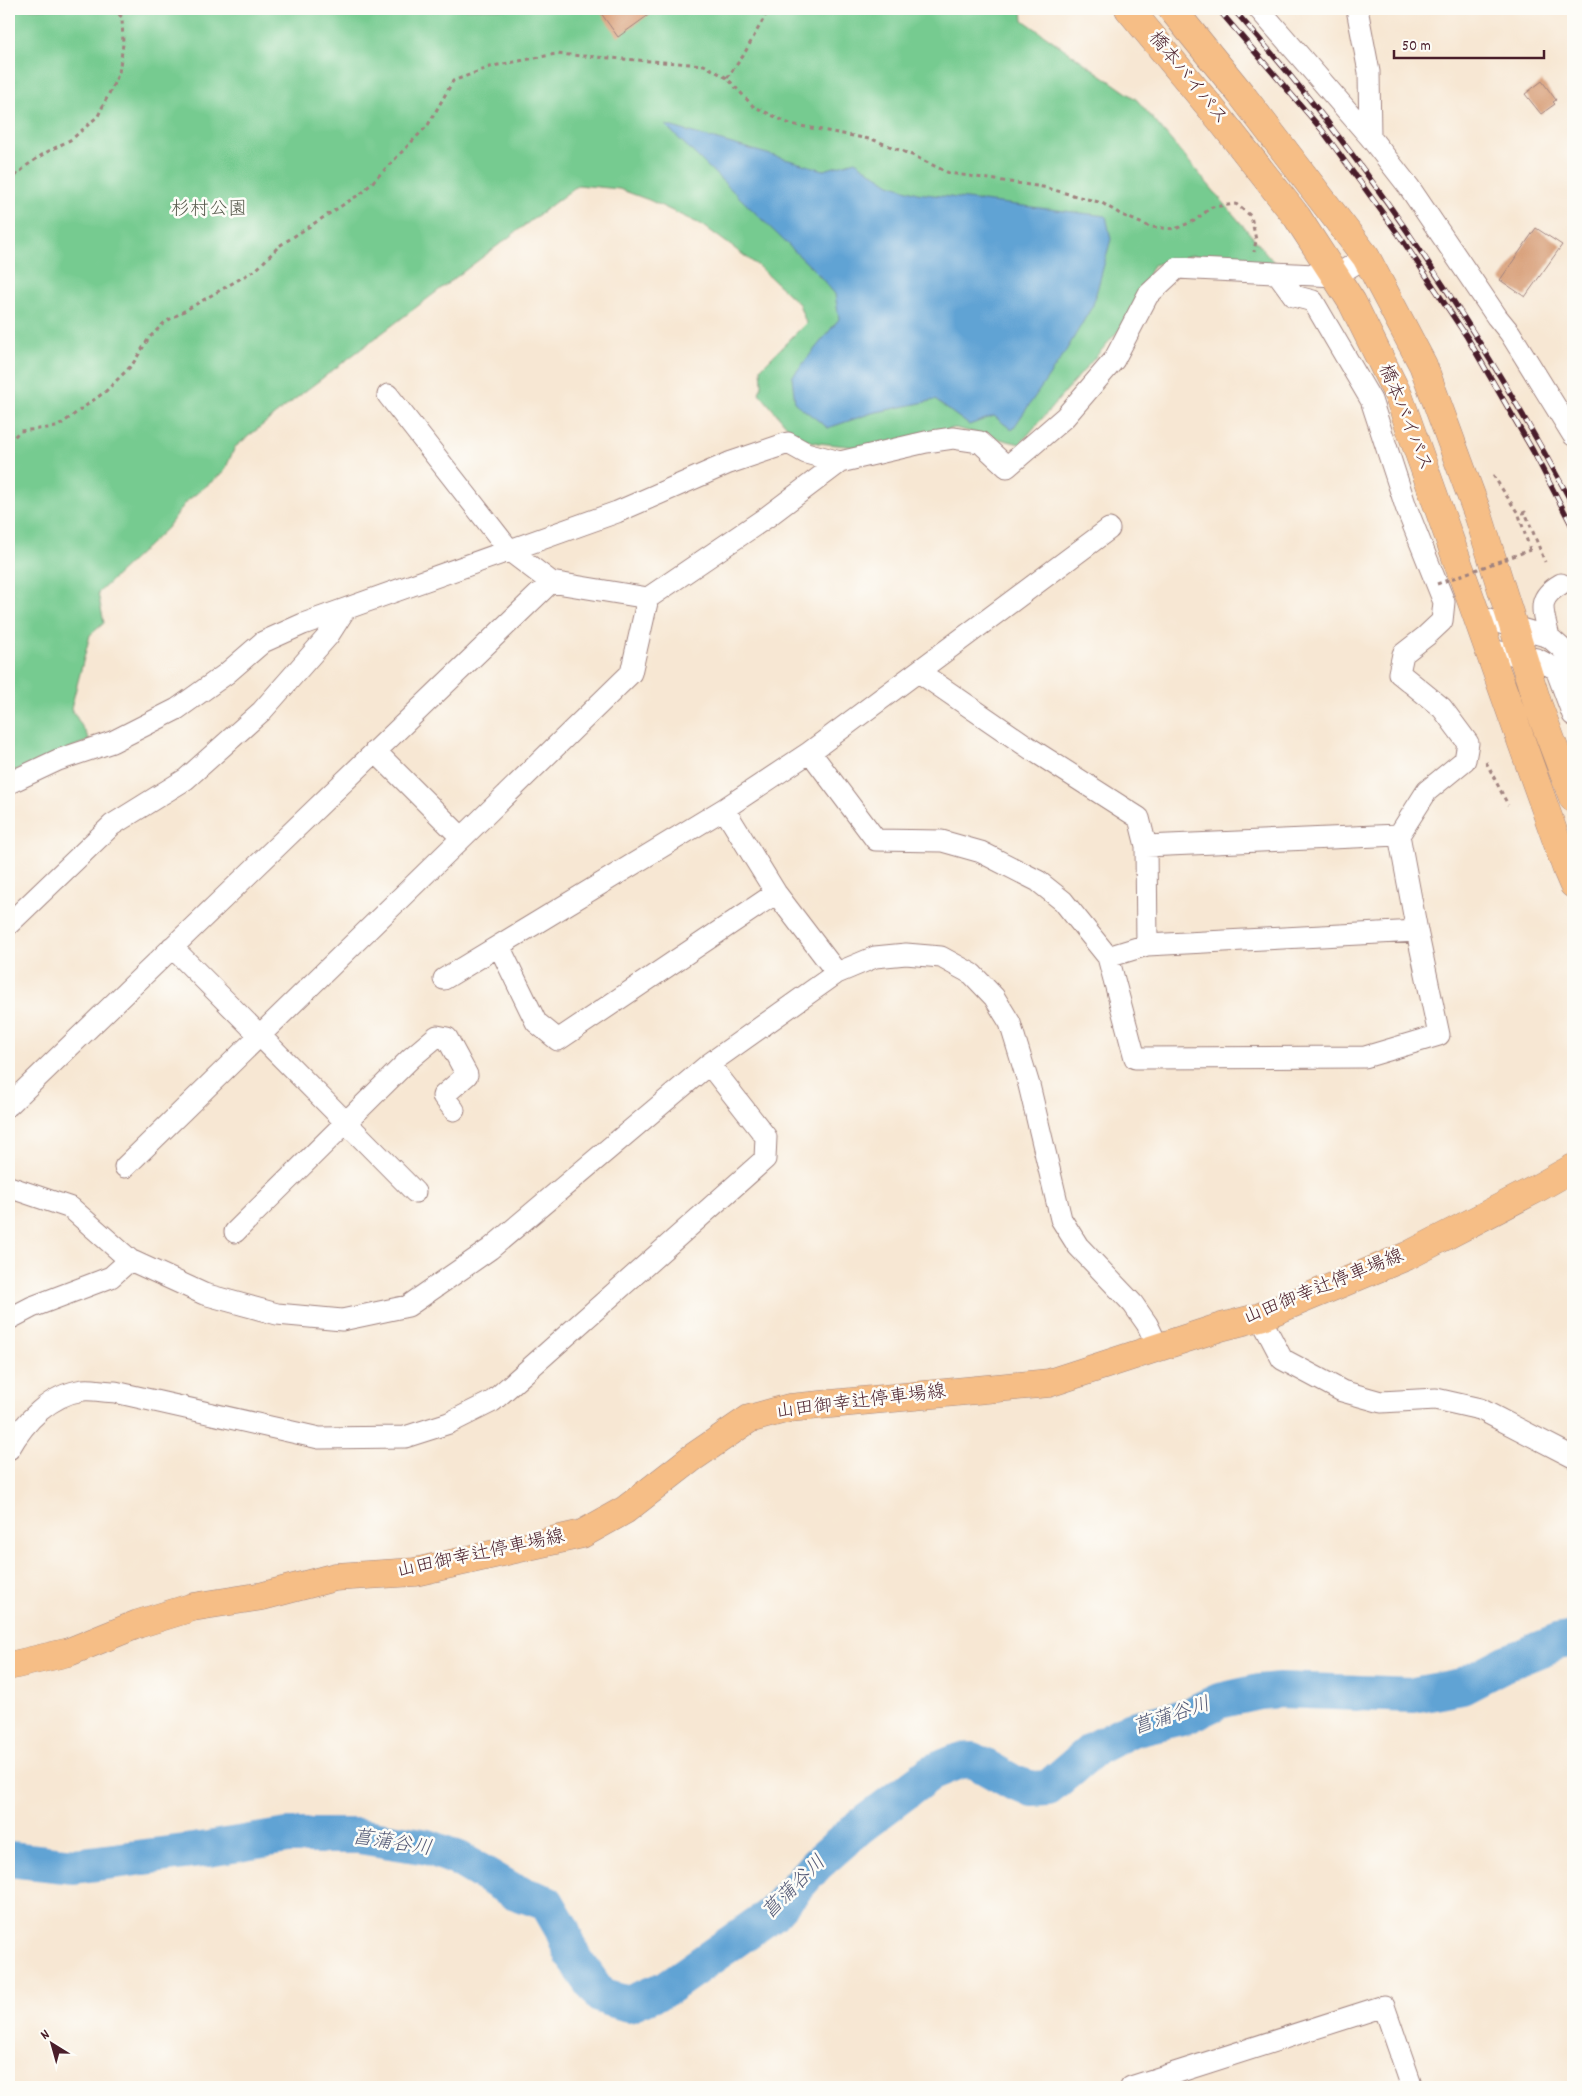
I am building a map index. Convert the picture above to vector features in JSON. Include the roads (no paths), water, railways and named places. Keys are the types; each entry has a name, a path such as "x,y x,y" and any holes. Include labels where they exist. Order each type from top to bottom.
{"main road":[{"name":"橋本バイパス","path":"1128,9 1191,83 1291,210 1352,302 1400,397 1476,616 1490,650 1517,732 1573,884"},
{"name":"橋本バイパス","path":"1172,9 1294,162 1366,257 1423,365 1479,518 1538,705 1573,798"},
{"name":"山田御幸辻停車場線","path":"9,1666 69,1652 138,1624 193,1607 263,1596 335,1577 415,1572 582,1534 625,1510 692,1458 749,1419 790,1408 1049,1383 1158,1347 1260,1317 1407,1256 1573,1168"}],"street":[{"path":"1259,9 1370,137 1409,187 1510,333 1573,435"},
{"path":"1357,9 1370,72 1370,137"},
{"path":"125,1168 631,673 648,598 768,517 840,462 926,442 952,438 980,442 1007,467 1065,417 1114,360 1148,295 1177,268 1335,276 1366,257"},
{"path":"810,752 876,840 942,842 981,852 1038,882 1063,901 1108,956 1136,1058 1365,1057 1439,1035 1416,931 1399,835 1427,791 1465,760 1468,743 1442,708 1399,673 1403,654 1442,621 1444,602 1406,507 1371,400 1313,301 1294,296 1278,274"},
{"path":"388,395 510,551 551,582 648,598"},
{"path":"9,783 58,760 112,742 177,710 226,674 263,642 303,624 617,512 729,464 788,443 806,453 840,462"},
{"path":"444,979 724,809 810,752 1109,529"},
{"path":"9,1105 551,582"},
{"path":"1549,637 1543,599 1549,591 1561,584"},
{"path":"9,924 112,825 186,779 262,711 328,636 344,610"},
{"path":"1476,616 1549,637 1568,654 1573,664"},
{"path":"1490,650 1537,659 1556,669 1573,715"},
{"path":"919,672 1031,749 1139,818 1146,846 1147,945"},
{"path":"375,752 462,837"},
{"path":"724,809 776,893 836,973"},
{"path":"1146,846 1399,835"},
{"path":"499,946 536,1022 558,1040 776,893"},
{"path":"1108,956 1147,945 1416,931"},
{"path":"172,948 415,1192"},
{"path":"9,1187 71,1208 130,1260 204,1294 277,1314 342,1320 408,1306 490,1249 709,1064 836,973 875,957 906,954 941,957 972,974 994,997 1010,1024 1029,1085 1061,1219 1078,1246 1133,1304 1147,1324 1158,1347"},
{"path":"235,1232 346,1122 437,1036 447,1038 467,1075 443,1096 454,1110"},
{"path":"9,1450 36,1413 59,1397 84,1390 114,1392 320,1438 404,1437 449,1423 493,1401 765,1160 766,1137 709,1064"},
{"path":"9,1319 32,1307 111,1277 130,1260"},
{"path":"1260,1317 1282,1359 1342,1391 1381,1402 1436,1399 1480,1408 1573,1457"},
{"path":"1131,2087 1384,2006 1412,2087"}],"water":[{"path":"665,125 824,170 855,161 890,184 917,193 1106,216 1111,239 1093,305 1064,354 1012,430 994,416 969,425 935,400 872,413 828,428 795,403 792,377 839,319 835,294 816,272"}],"waterway":[{"name":"菖蒲谷川","path":"9,1859 74,1866 208,1849 287,1836 359,1836 428,1847 459,1859 513,1891 547,1903 562,1929 573,1956 601,1996 628,2004 667,1988 772,1914 817,1864 858,1828 932,1772 959,1761 973,1760 1014,1783 1032,1789 1048,1788 1095,1748 1132,1729 1187,1716 1219,1701 1259,1692 1280,1690 1413,1695 1462,1686 1506,1663 1558,1642 1573,1639"}],"railway":[{"path":"1218,9 1322,130 1401,238 1467,337 1533,451 1573,528"},
{"path":"1233,9 1330,125 1418,247 1499,374 1573,505"}],"park label":[{"name":"杉村公園","path":"209,210"}]}
